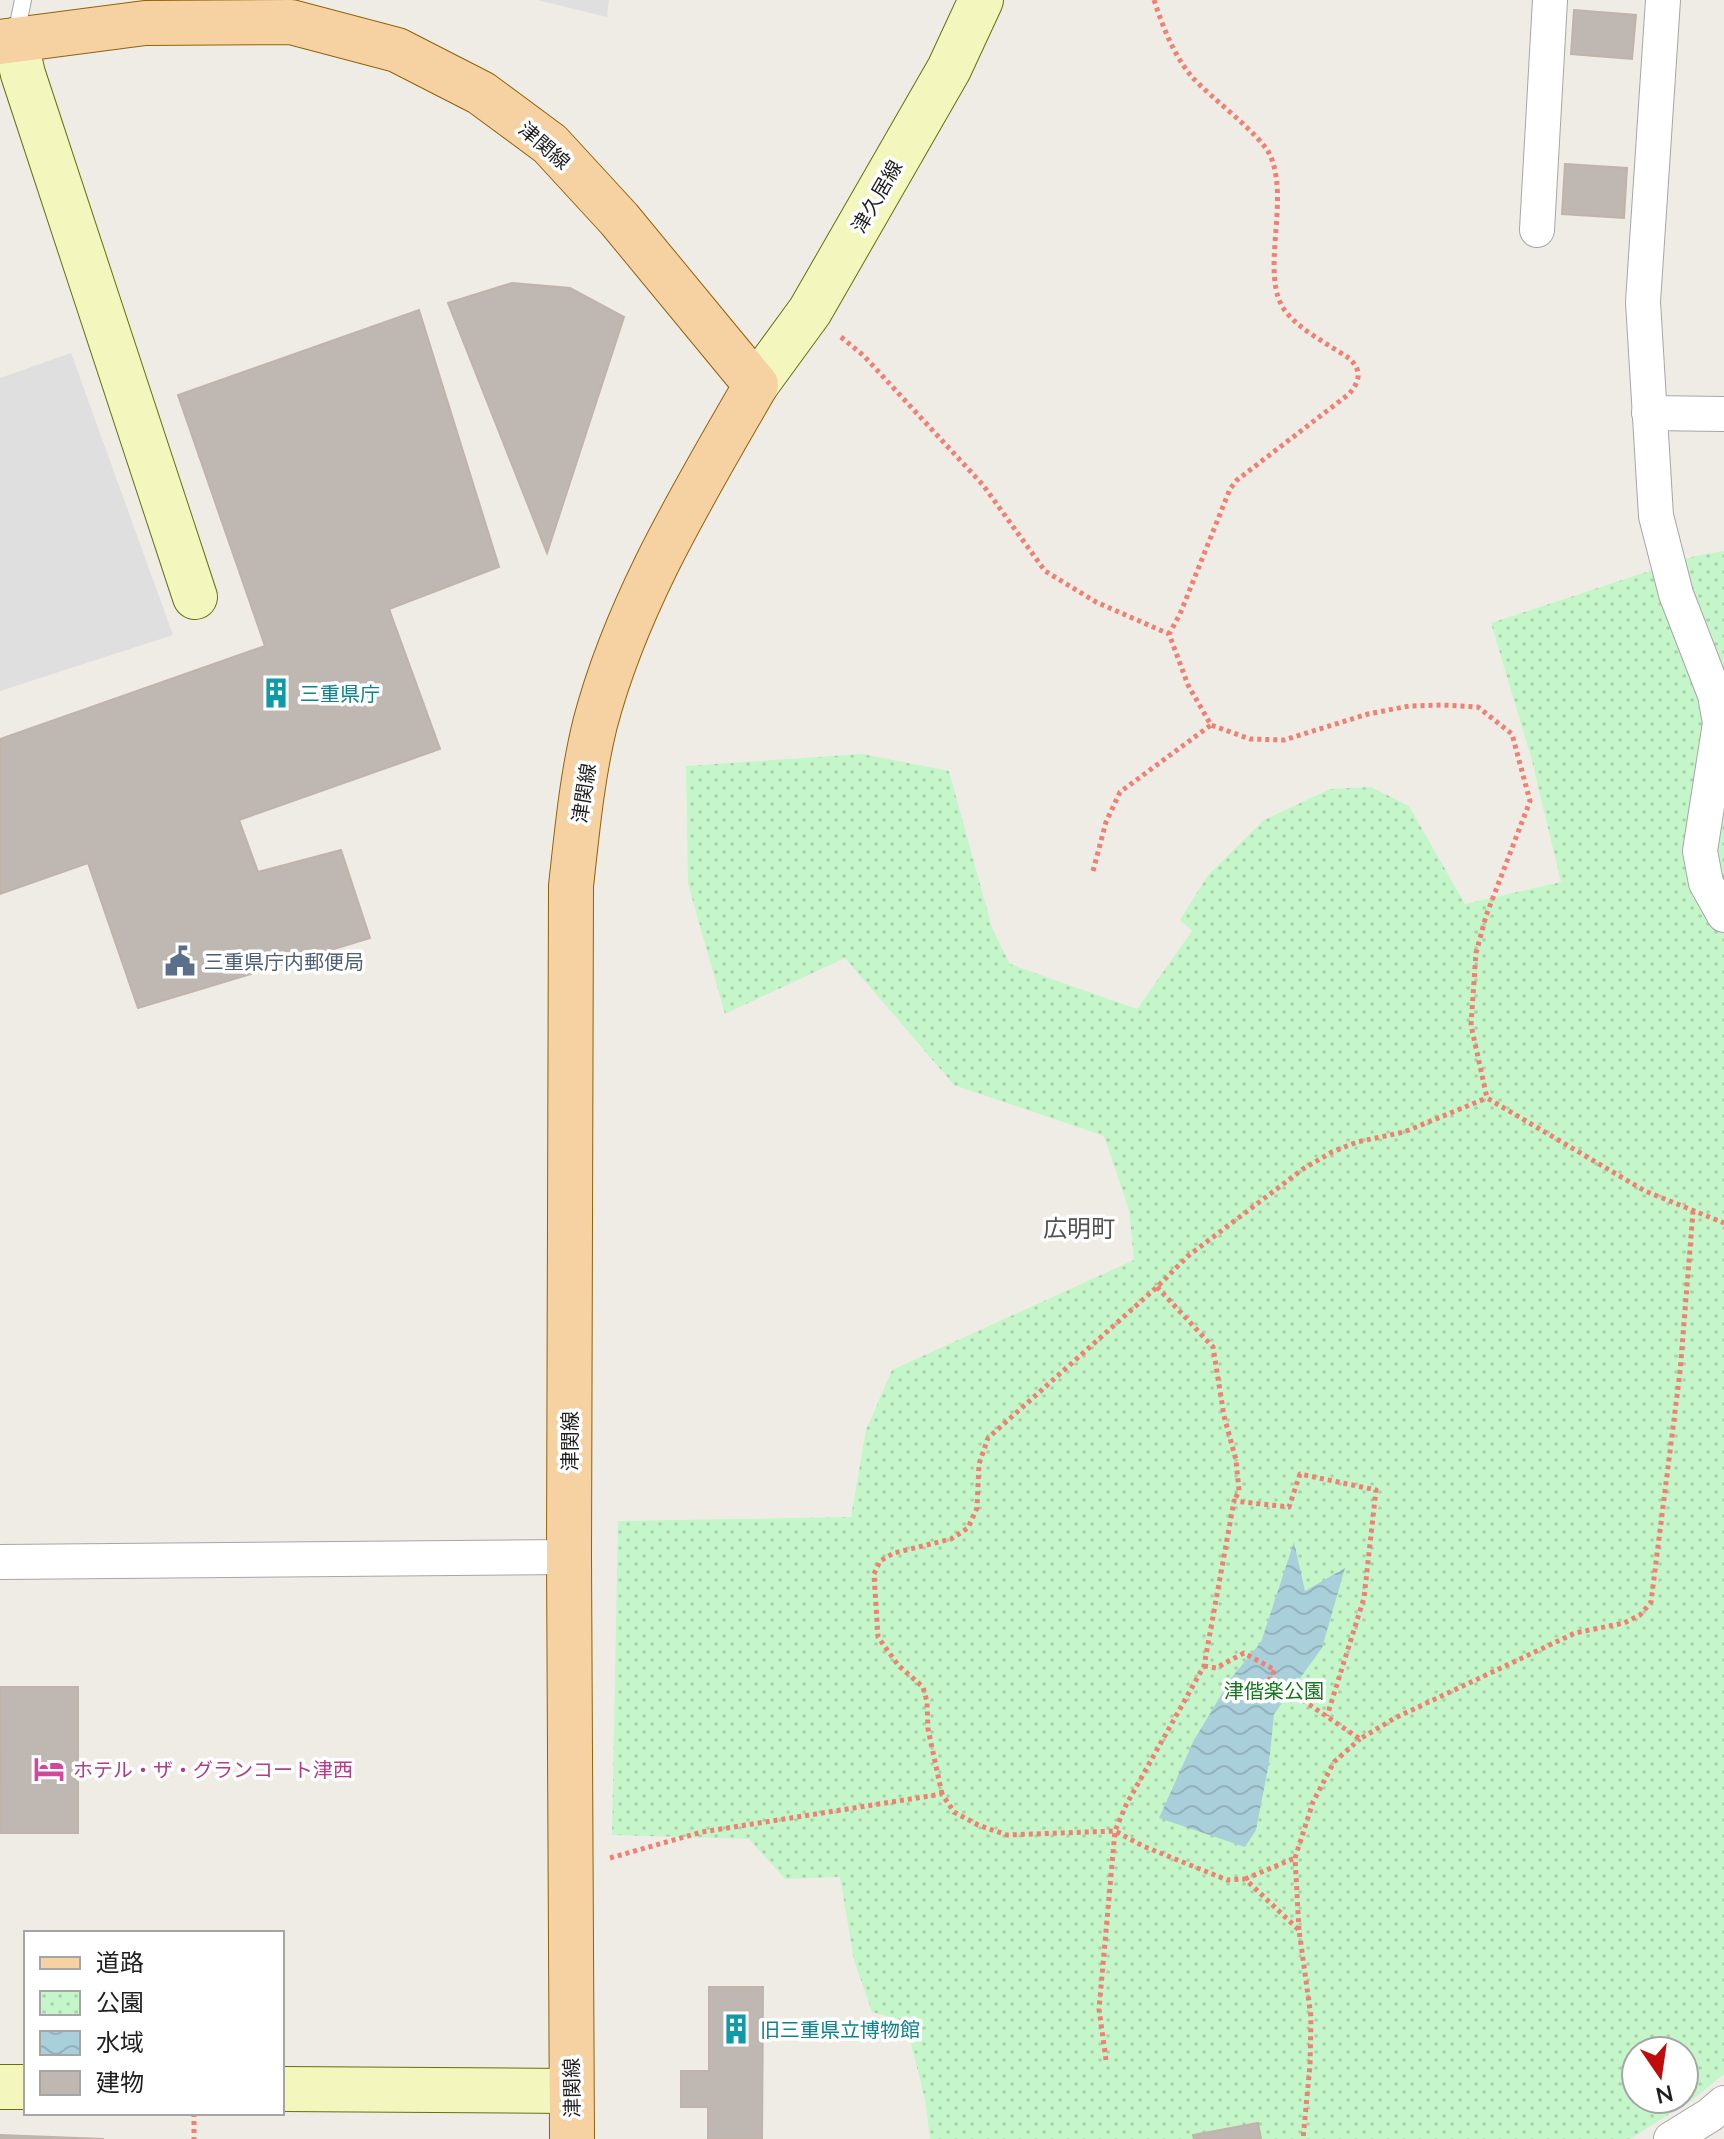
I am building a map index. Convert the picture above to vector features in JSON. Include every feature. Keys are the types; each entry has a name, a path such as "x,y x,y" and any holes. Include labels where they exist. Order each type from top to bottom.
{"main road":[{"name":"津関線","path":"13,27 291,22 397,50 481,93 550,144 619,219 756,385 674,528 625,632 595,725 579,810 571,886 569,1557 572,2139"}],"street":[{"name":"津久居線","path":"756,385 810,311 949,69 981,0"},
{"path":"1537,230 1550,0"},
{"path":"1663,0 1643,302 1649,413 1656,516 1676,594 1715,695 1720,723 1700,851 1706,883 1724,915"},
{"path":"13,27 28,89 195,597"},
{"path":"1649,413 1724,414"},
{"path":"0,1562 569,1557"},
{"path":"0,2087 24,2087"},
{"path":"284,2089 570,2091"},
{"path":"1671,2139 1724,2103"}],"path":[{"path":"1154,0 1167,37 1192,77 1268,151 1276,172 1279,193 1274,259 1276,288 1284,310 1300,325 1350,359 1360,375 1349,394 1237,480 1230,489 1169,634"},
{"path":"810,311 864,356 921,415 983,485 1045,571 1096,602 1169,634 1188,685 1211,725 1250,739 1284,740 1368,714 1409,706 1442,705 1478,707 1512,734 1530,801 1486,916 1476,953 1471,1025 1487,1098 1645,1191 1724,1223"},
{"path":"1093,871 1106,822 1120,792 1211,725"},
{"path":"1295,1858 1245,1879 1227,1880 1143,1846 1115,1831 1007,1835 954,1812 942,1794 928,1729 923,1687 898,1665 878,1637 874,1574 880,1561 894,1553 951,1539 968,1528 977,1508 979,1464 988,1438 1188,1256 1303,1169 1332,1152 1357,1142 1404,1132 1487,1098"},
{"path":"1303,2139 1311,2017 1299,1930 1295,1858 1321,1783 1334,1762 1360,1739 1395,1718 1575,1633 1624,1623 1640,1615 1651,1602 1680,1372 1693,1212"},
{"path":"1106,2060 1099,2009 1115,1831 1126,1805 1204,1666 1234,1501 1239,1491 1236,1460 1224,1416 1213,1347 1157,1287"},
{"path":"1234,1501 1289,1507 1300,1474 1376,1490 1364,1598 1327,1716"},
{"path":"1204,1666 1216,1668 1244,1653 1275,1670 1270,1678 1360,1739"},
{"path":"571,1869 702,1832 942,1794"},
{"path":"1245,1879 1299,1930"},
{"path":"194,2115 194,2139"}],"green space":[{"name":"津偕楽公園","path":"1724,551 1724,2074 1700,2094 1700,2035 1620,2035 1620,2115 1668,2115 1630,2139 930,2139 925,2099 905,2021 872,2012 854,1960 840,1877 785,1879 749,1839 612,1835 618,1521 851,1517 866,1430 892,1370 1134,1260 1129,1210 1104,1136 954,1085 845,958 725,1014 688,884 686,766 862,754 949,771 992,928 1010,964 1137,1009 1192,931 1180,920 1208,875 1264,820 1330,789 1371,787 1409,806 1465,904 1561,882 1531,757 1491,623 1695,556"}],"shaded area":[{"path":"537,0 609,0 607,17"},
{"path":"71,353 173,635 0,691 0,378"}],"water":[{"path":"1294,1542 1305,1591 1345,1568 1322,1648 1274,1714 1269,1763 1256,1830 1245,1847 1159,1818 1194,1740 1232,1677 1261,1642"}],"building":[{"path":"1574,10 1636,15 1632,59 1571,54"},
{"path":"1565,164 1627,168 1624,218 1562,214"},
{"path":"512,283 570,288 624,317 547,553 448,303"},
{"name":"三重県庁","path":"419,310 499,567 389,609 440,749 239,820 258,872 341,850 370,938 138,1008 88,863 0,894 0,739 265,646 178,395"},
{"path":"0,1687 78,1687 78,1833 1,1833"},
{"name":"旧三重県立博物館","path":"709,1987 763,1987 762,2139 708,2139 708,2107 681,2107 681,2071 709,2071"},
{"path":"1258,2123 1261,2139 1194,2139 1193,2135"},
{"path":"0,2135 104,2139 0,2139"}],"place":[{"name":"三重県庁","path":"276,693"},
{"name":"三重県庁内郵便局","path":"180,961"},
{"name":"ホテル・ザ・グランコート津西","path":"49,1769"},
{"name":"旧三重県立博物館","path":"736,2029"}],"district":[{"name":"広明町","path":"1079,1227"}]}
